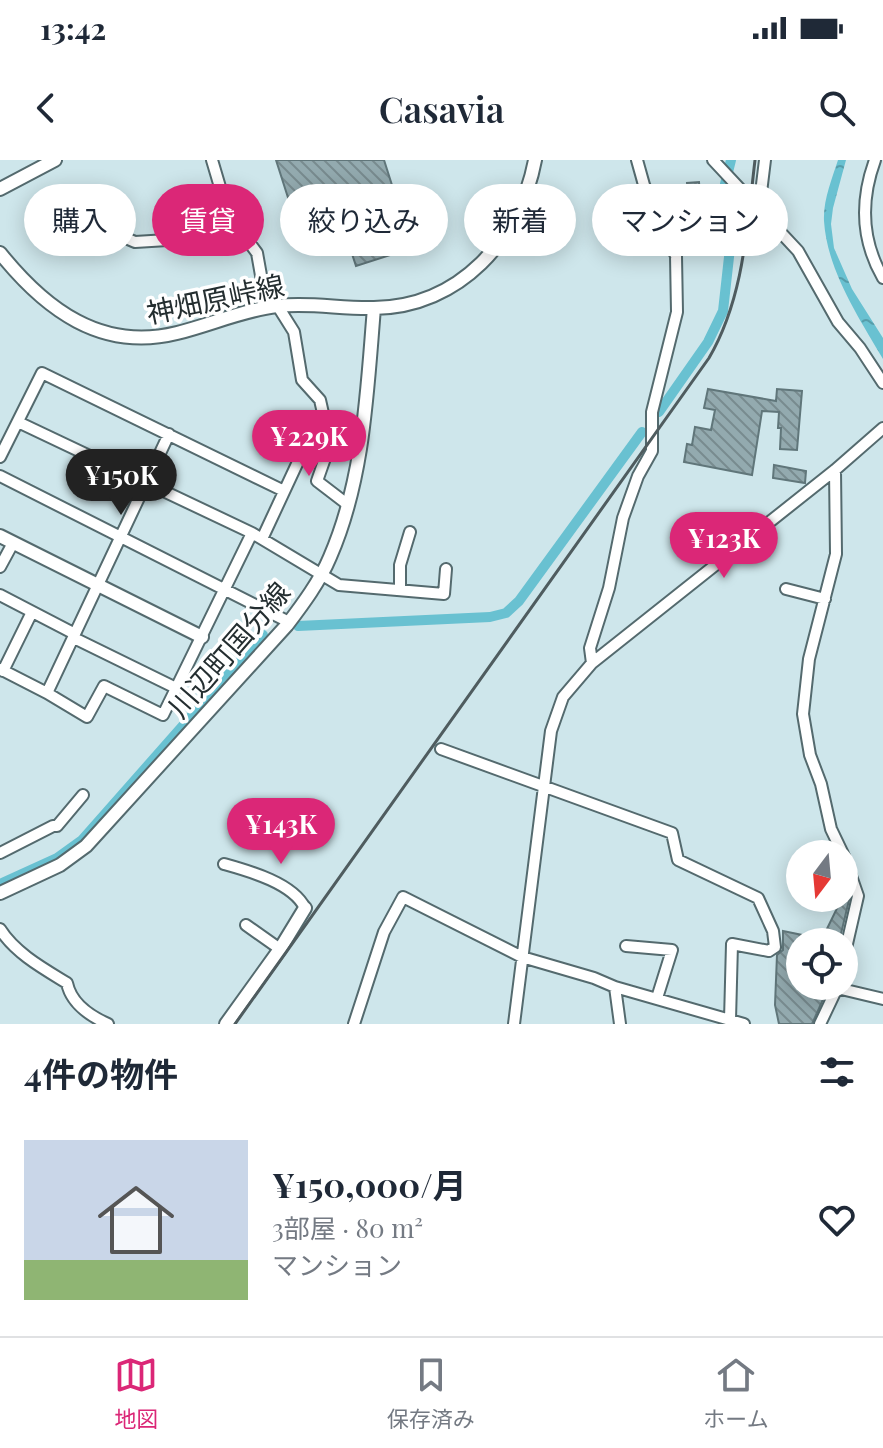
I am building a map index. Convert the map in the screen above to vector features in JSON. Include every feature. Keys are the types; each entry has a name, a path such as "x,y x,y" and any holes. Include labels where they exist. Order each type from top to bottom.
{"street":[{"path":"0,189 55,160"},
{"path":"212,160 219,184"},
{"path":"374,308 404,305 432,296 488,258 509,232 524,203 535,160"},
{"path":"592,663 590,648 609,588 623,518 638,476 652,451 650,423 677,312 676,256 644,185 637,160"},
{"path":"713,160 735,184"},
{"path":"762,184 765,160"},
{"path":"875,160 866,190 864,222 873,256 883,278"},
{"path":"788,240 798,251 838,322 883,383"},
{"name":"神畑原峠線","path":"0,253 18,276 66,316 87,327 136,339 156,338 276,306 316,304 374,308"},
{"path":"258,256 262,281 294,332 302,380 320,400 324,415 330,444 317,481 347,504"},
{"name":"川辺町国分線","path":"0,893 60,865 86,846 289,622 320,575 330,558 347,504 364,428 374,308"},
{"path":"0,457 42,373 284,491"},
{"path":"18,422 257,536 320,575 348,588 444,594 446,569"},
{"path":"514,1024 543,787 551,731 558,707 592,663 835,470 883,428"},
{"path":"47,693 169,434"},
{"path":"32,612 2,670 87,717 104,686 163,715 226,589 284,491 303,451"},
{"path":"835,470 836,554 809,659 803,714 810,755 836,840"},
{"path":"0,476 289,622"},
{"path":"400,590 400,565 410,532"},
{"path":"0,536 202,637"},
{"path":"0,567 13,543"},
{"path":"786,590 825,599"},
{"path":"0,595 176,688"},
{"path":"441,749 672,833 678,860 758,898 773,931 775,947 769,951 732,944 730,1020"},
{"path":"0,853 57,826 83,795"},
{"path":"224,864 274,881 303,903 305,908 280,949 226,1024"},
{"path":"354,1024 384,932 403,897 522,957 657,998 704,1018 744,1024"},
{"path":"246,925 280,949"},
{"path":"0,929 36,964 67,983 78,1005 108,1024"},
{"path":"626,946 672,950 657,998"},
{"path":"615,987 620,1024"},
{"path":"858,992 883,999"},
{"path":"820,1024 831,1000"}],"water":[{"path":"838,160 846,160 833,208 834,248 852,289 883,338 883,359 846,293 826,239 826,197"}],"building":[{"path":"276,160 384,160 392,184 284,184"},
{"path":"353,256 387,256 356,266"},
{"path":"708,389 776,401 777,389 802,391 797,450 780,449 779,412 762,411 752,475 684,462 687,444 692,445 695,427 711,430 715,410 704,408"},
{"path":"774,465 806,471 805,483 773,478"},
{"path":"835,912 846,912 842,928 827,928"},
{"path":"783,931 786,932 786,1000 823,1000 812,1024 779,1024 775,1005 777,955 783,950"}],"waterway":[{"path":"659,412 708,342 723,311 732,230 725,184 731,160"},
{"path":"298,626 490,617 506,613 519,601 642,432"},
{"path":"0,884 57,858 82,840 263,635"}],"railway":[{"path":"235,1024 709,358 721,335 737,287 755,160"}]}
